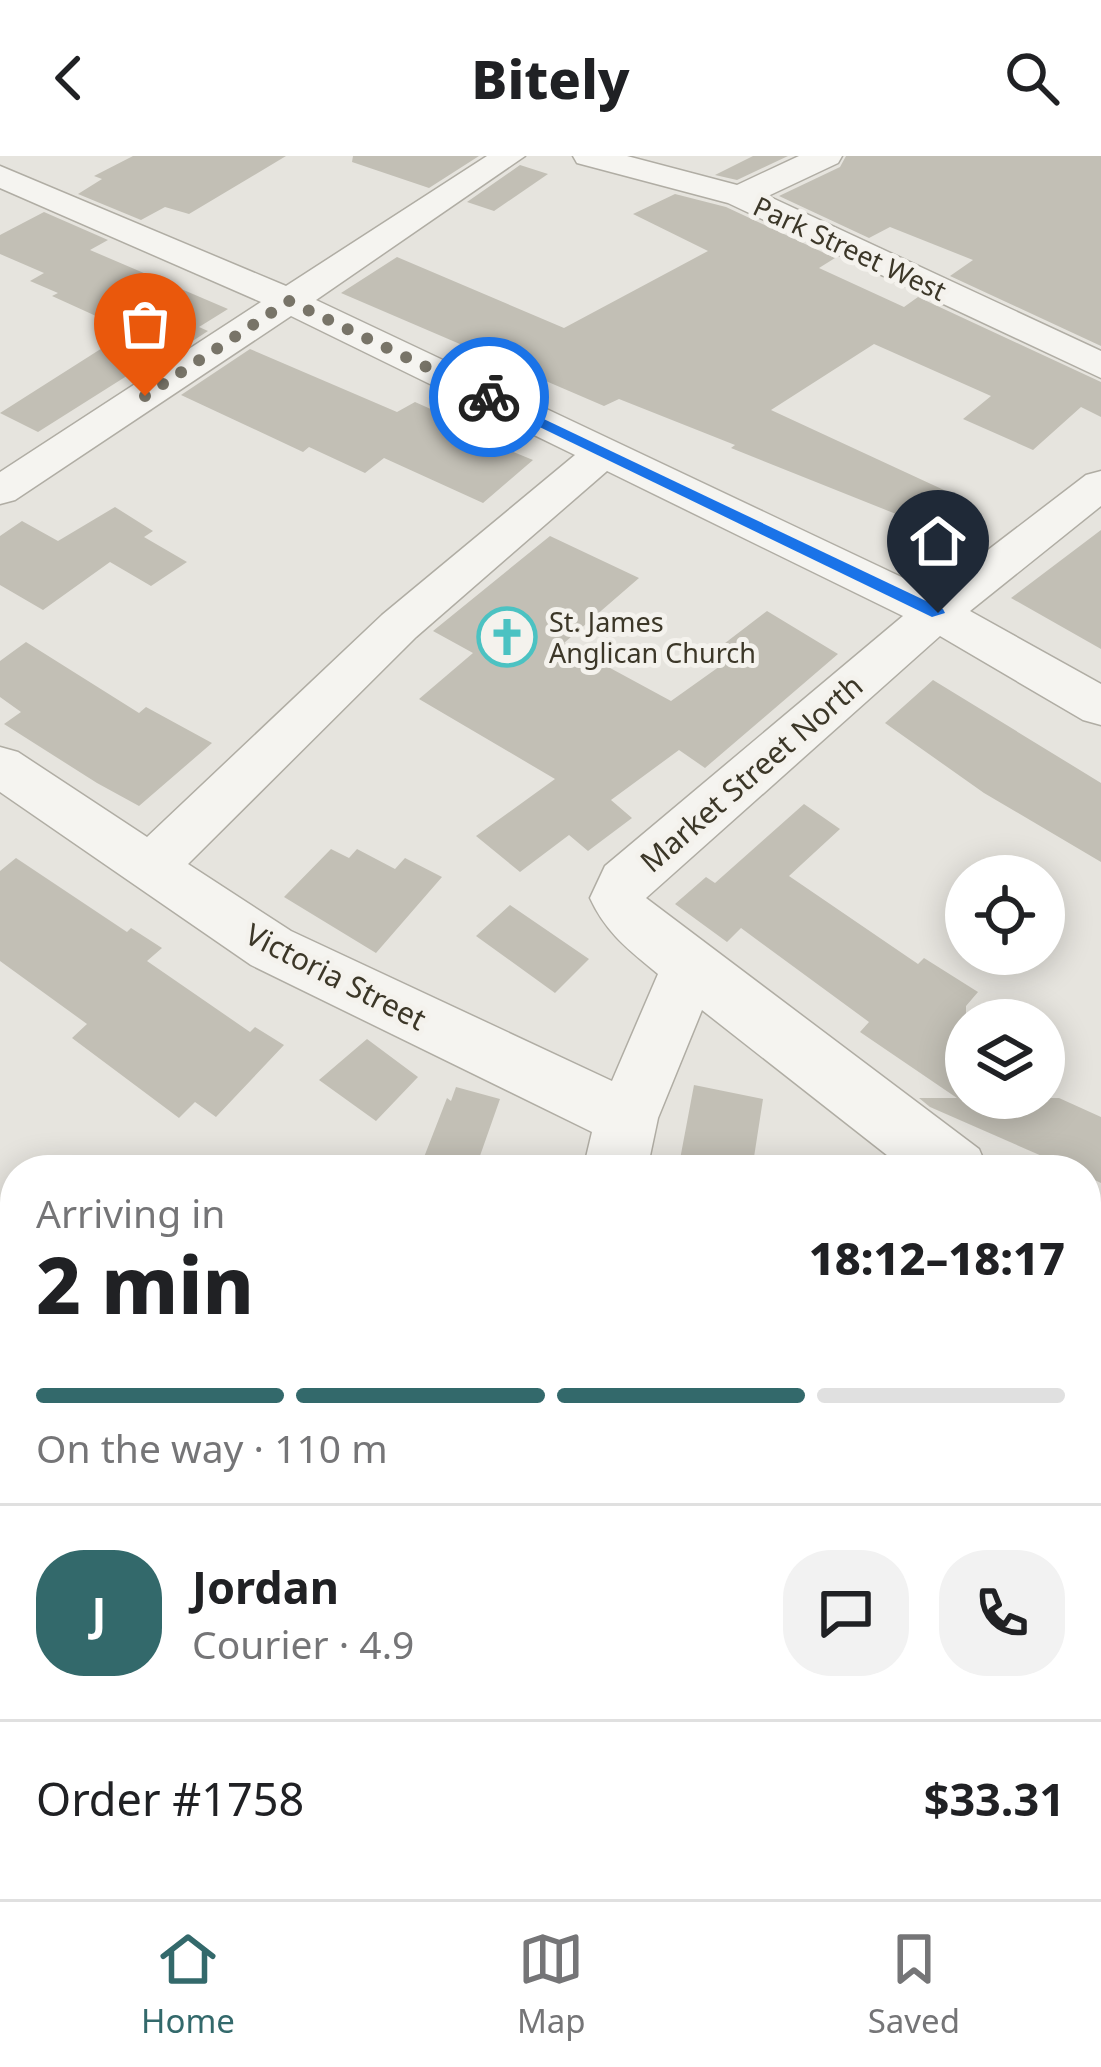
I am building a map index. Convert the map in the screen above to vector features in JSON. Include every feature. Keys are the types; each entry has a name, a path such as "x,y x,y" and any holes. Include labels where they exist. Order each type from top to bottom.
{"street":[{"path":"0,491 509,156"},
{"name":"Park Street West","path":"589,156 740,196 1101,366"},
{"path":"740,196 826,156"},
{"path":"18,180 289,301 938,613 1101,707"},
{"path":"149,867 400,626 604,452"},
{"name":"Market Street North","path":"690,967 626,915 619,898 625,882 938,613 1101,484"},
{"name":"Victoria Street","path":"0,766 271,948 621,1144"},
{"path":"621,1144 690,967 936,1155"}],"building":[{"path":"133,156 286,156 189,214 165,207 141,220 78,194 102,179 94,176"},
{"path":"353,156 479,156 429,188 352,162"},
{"path":"753,156 788,156 737,180 715,175"},
{"path":"846,156 1101,156 1101,346 950,276 973,260 890,227 869,238 779,196 840,167"},
{"path":"520,165 548,174 494,211 467,202"},
{"path":"675,194 726,207 835,258 819,268 904,307 918,297 1101,382 1101,417 1081,407 1033,450 963,419 991,396 874,344 771,410 972,503 936,538 902,522 906,518 731,448 735,445 619,399 604,406 341,293 397,257 564,328 708,251 633,214"},
{"path":"44,212 108,240 90,250 228,309 199,327 208,331 38,432 0,413 129,331 52,296 58,293 30,281 44,273 0,254 0,235"},
{"path":"250,349 397,412 415,402 451,418 443,423 533,460 483,503 384,458 365,473 309,447 303,452 181,395"},
{"path":"115,507 153,531 144,537 187,562 151,586 110,562 43,610 0,585 0,536 22,521 58,541"},
{"path":"1101,530 1101,649 1011,598"},
{"path":"550,536 639,578 564,643 671,701 730,659 716,650 767,611 838,654 705,768 679,750 611,800 632,818 588,851 569,835 520,872 476,836 555,779 419,699 473,653 433,631"},
{"path":"26,642 139,713 146,707 212,743 139,806 4,724 21,712 0,697 0,661"},
{"path":"933,680 1101,783 1101,862 984,793 885,723"},
{"path":"804,804 840,829 789,876 918,964 924,958 978,992 972,999 945,999 945,1090 860,1032 869,1022 741,928 727,942 675,904 706,877 715,883"},
{"path":"331,849 349,858 357,849 395,869 405,858 442,877 376,953 284,897"},
{"path":"16,858 127,932 131,928 162,948 147,961 250,1032 255,1027 284,1045 216,1117 195,1102 179,1118 72,1038 87,1024 0,961 0,871"},
{"path":"510,905 589,959 555,993 476,936"},
{"path":"367,1039 418,1077 376,1121 319,1080"},
{"path":"694,1085 763,1099 754,1155 681,1155"},
{"path":"456,1087 500,1099 480,1155 425,1155 447,1098 451,1101"},
{"path":"919,1098 945,1098 945,1114 930,1107"},
{"path":"1065,1101 1101,1117 1101,1155 1040,1155 957,1119 1065,1119"}],"way so far":[{"path":"145,396 289,301 489,397"}],"place":[{"name":"St. James Anglican Church","path":"507,637"}],"route":[{"path":"489,397 938,613"}]}
